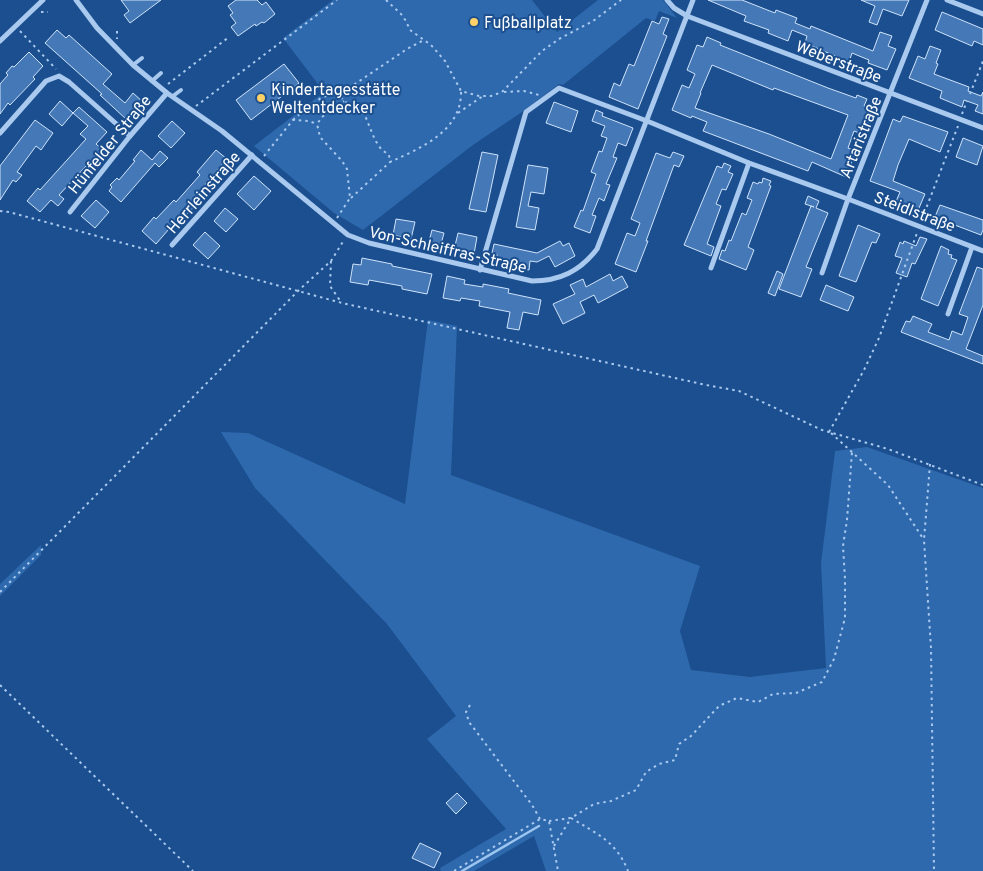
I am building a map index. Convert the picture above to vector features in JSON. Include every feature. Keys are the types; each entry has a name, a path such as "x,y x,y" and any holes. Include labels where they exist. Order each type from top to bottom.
{"street":[{"path":"0,41 43,0"},
{"name":"Von-Schleiffras-Straße","path":"76,0 96,28 133,65 167,93 192,109 252,155 348,235 362,241 532,281 558,279 580,267 590,258 602,238 693,0"},
{"name":"Weberstraße","path":"668,0 674,8 687,16 983,128"},
{"name":"Artaristraße","path":"848,198 927,0"},
{"path":"947,0 983,14"},
{"path":"0,133 46,81 59,76 69,82 130,136"},
{"name":"Steidlstraße","path":"546,98 559,88 647,121 749,163 848,198 983,250"},
{"name":"Hünfelder Straße","path":"70,212 130,136 167,93"},
{"path":"480,270 526,112 546,98"},
{"name":"Herrleinstraße","path":"172,245 252,155"},
{"path":"711,268 749,163"},
{"name":"Steidlstraße","path":"822,273 848,198"},
{"name":"Steidlstraße","path":"948,314 972,247"}],"lane":[{"path":"133,65 142,58"},
{"path":"152,81 161,73"},
{"path":"173,96 181,90"}],"path":[{"path":"192,109 337,0"},
{"path":"334,224 350,198 390,162 436,139 446,130 459,107 461,90 445,61 431,46 410,30 401,14 386,0"},
{"path":"502,92 542,51 559,39 593,21 621,0"},
{"path":"14,26 55,66 59,76"},
{"path":"162,89 229,37"},
{"path":"259,161 302,112 322,98 352,86 406,49 422,41"},
{"path":"970,94 983,61"},
{"path":"461,90 484,96 491,96 502,92 524,91 546,98"},
{"path":"337,92 344,101 360,110 366,118 375,140 381,149 389,155 390,162"},
{"path":"456,115 484,96"},
{"path":"317,124 344,101"},
{"path":"829,432 864,370 879,338 967,101"},
{"path":"293,120 309,121 317,124"},
{"path":"317,124 320,137 347,169 350,198"},
{"path":"0,212 8,212 342,303 706,385 738,390 822,430 888,449 983,485"},
{"path":"0,592 299,290 331,261 348,235"},
{"path":"331,261 330,286 342,303"},
{"path":"829,432 888,485 924,540"},
{"path":"454,871 540,819 549,821 571,818 594,804 611,801 636,790 646,772 659,764 675,760 679,744 691,736 719,706 737,698 758,702 773,694 796,693 822,682 834,659 845,618 843,546 847,520 852,452"},
{"path":"930,464 924,540 931,648 934,871"},
{"path":"0,685 193,871"},
{"path":"470,705 466,712 469,722 532,805 540,819"},
{"path":"554,846 571,818"},
{"path":"571,818 608,841 624,860 628,871"},
{"path":"549,821 558,871"}],"shaded area":[{"path":"333,0 532,0 557,32 598,0 663,0 677,18 659,11 655,21 646,18 563,85 559,84 473,145 363,230 334,213 254,146 324,92 283,38"},
{"path":"428,320 457,326 451,475 700,566 680,631 691,670 750,677 826,668 821,563 835,451 867,447 983,488 983,871 546,871 534,836 474,871 441,871 440,868 506,829 427,739 456,716 387,624 255,488 221,432 248,433 405,504"},
{"path":"41,545 41,555 0,596 0,584"}],"building":[{"path":"121,0 161,0 130,23 124,15 129,11"},
{"path":"236,0 257,0 262,5 266,2 275,14 264,23 262,22 256,26 255,24 238,36 231,27 236,23 230,15 233,13 228,6"},
{"path":"708,0 742,0 775,13 776,10 797,18 795,23 810,29 811,26 873,51 880,32 892,36 888,46 896,49 887,70 868,63 869,60 852,53 849,62 805,43 807,36 792,30 788,41 768,33 769,30 744,21 746,16"},
{"path":"861,0 909,0 902,16 883,9 877,25 869,22 875,6"},
{"path":"942,12 983,29 983,45 974,41 972,46 935,30"},
{"path":"662,17 669,19 663,34 667,36 638,109 609,97 614,83 620,86 629,64 634,66 652,21 659,24"},
{"path":"57,30 66,38 69,35 112,74 103,84 125,103 133,93 143,102 127,120 100,95 102,94 45,43"},
{"path":"707,37 721,43 720,45 828,88 856,98 857,95 867,99 864,106 874,110 864,135 854,131 848,148 856,151 846,177 812,162 808,171 703,131 707,122 672,110 682,85 689,88 695,74 687,70 697,45 703,47","holes":["712,65 773,90 774,88 848,115 831,159 769,134 695,108"]},
{"path":"930,46 941,50 934,74 969,87 968,91 981,96 983,92 983,114 975,111 978,105 964,100 962,107 940,98 942,91 909,78 918,56 925,59"},
{"path":"29,52 43,66 33,77 35,79 10,105 8,103 0,114 0,84 8,75 6,73 12,66 14,67"},
{"path":"284,64 299,83 251,120 236,100"},
{"path":"60,101 73,113 62,126 49,114"},
{"path":"554,102 578,111 571,132 546,123"},
{"path":"79,107 107,132 96,144 102,149 59,195 64,199 58,206 51,200 40,212 27,201 38,188 40,190 86,139 80,134 88,126 73,113"},
{"path":"596,110 603,113 602,116 633,128 626,146 618,143 613,157 617,158 606,184 610,185 604,201 599,198 592,215 596,216 590,233 574,227 581,210 583,211 596,174 591,172 599,151 602,152 607,138 601,136 605,126 592,121"},
{"path":"903,116 948,132 940,152 909,139 898,165 893,181 925,194 916,215 894,206 900,192 870,181 893,119 900,122"},
{"path":"35,120 53,133 41,150 36,146 17,172 22,175 16,182 13,180 0,200 0,166"},
{"path":"172,121 185,133 171,148 158,136"},
{"path":"963,138 983,146 977,165 956,157"},
{"path":"141,150 152,160 160,151 168,158 159,167 155,163 121,202 109,191 112,187 110,185 117,178 119,180 135,161 133,160"},
{"path":"216,150 227,159 205,184 211,189 177,225 175,222 156,244 142,231 154,217 156,219 174,200 176,202 200,175 197,172"},
{"path":"482,152 498,155 486,212 469,209"},
{"path":"673,152 684,156 679,167 674,165 636,272 615,264 627,233 635,236 640,223 631,219 656,153 670,158"},
{"path":"724,163 731,166 728,172 733,174 726,190 722,189 716,204 721,206 707,244 714,247 711,256 684,245 717,166 722,168"},
{"path":"528,165 548,168 544,194 531,192 528,206 539,208 535,230 516,227"},
{"path":"254,176 271,191 254,210 237,194"},
{"path":"763,178 771,181 769,185 771,186 748,247 754,250 746,270 719,259 722,250 725,251 729,240 731,241 742,213 746,215 752,200 747,198 753,182 762,183"},
{"path":"808,196 819,201 816,208 828,213 806,267 812,269 801,297 779,289 811,206 805,204"},
{"path":"96,200 109,212 95,228 81,216"},
{"path":"940,205 983,220 981,235 934,219"},
{"path":"225,208 238,219 226,232 214,221"},
{"path":"396,219 415,222 411,239 393,235"},
{"path":"858,225 880,234 876,243 872,242 856,282 839,276"},
{"path":"432,230 444,233 440,248 428,245"},
{"path":"205,232 220,246 208,259 193,245"},
{"path":"458,233 477,237 474,254 454,250"},
{"path":"920,237 927,239 915,264 912,263 907,277 896,273 902,258 895,256 900,242 903,244 904,241 916,246"},
{"path":"560,241 563,246 569,243 575,256 555,267 549,256 537,262 530,261 529,270 515,268 516,263 496,260 497,254 492,253 494,244 537,253"},
{"path":"941,246 949,250 948,254 952,255 951,258 957,260 938,306 921,299"},
{"path":"362,258 432,274 427,294 402,289 402,286 369,280 368,285 350,282 353,264 361,265"},
{"path":"977,267 983,269 983,305 966,349 983,356 983,364 901,332 906,321 910,322 913,316 932,324 928,332 949,340 952,331 962,335 968,317 959,314"},
{"path":"777,271 783,274 775,296 768,293"},
{"path":"610,274 613,281 622,276 628,287 598,303 594,295 580,302 585,313 563,324 553,304 575,294 570,285 583,279 586,287"},
{"path":"447,276 465,280 464,284 483,287 483,284 509,289 508,293 541,300 538,315 523,312 519,330 507,328 510,312 479,306 480,301 461,298 460,301 443,298"},
{"path":"826,285 854,297 848,311 820,300"},
{"path":"457,793 467,803 456,814 446,803"},
{"path":"420,843 441,853 434,868 412,858"}],"waterway":[{"path":"462,871 539,826"}],"place":[{"name":"Fußballplatz","path":"474,22"},
{"name":"Kindertagesstätte Weltentdecker","path":"261,98"}]}
